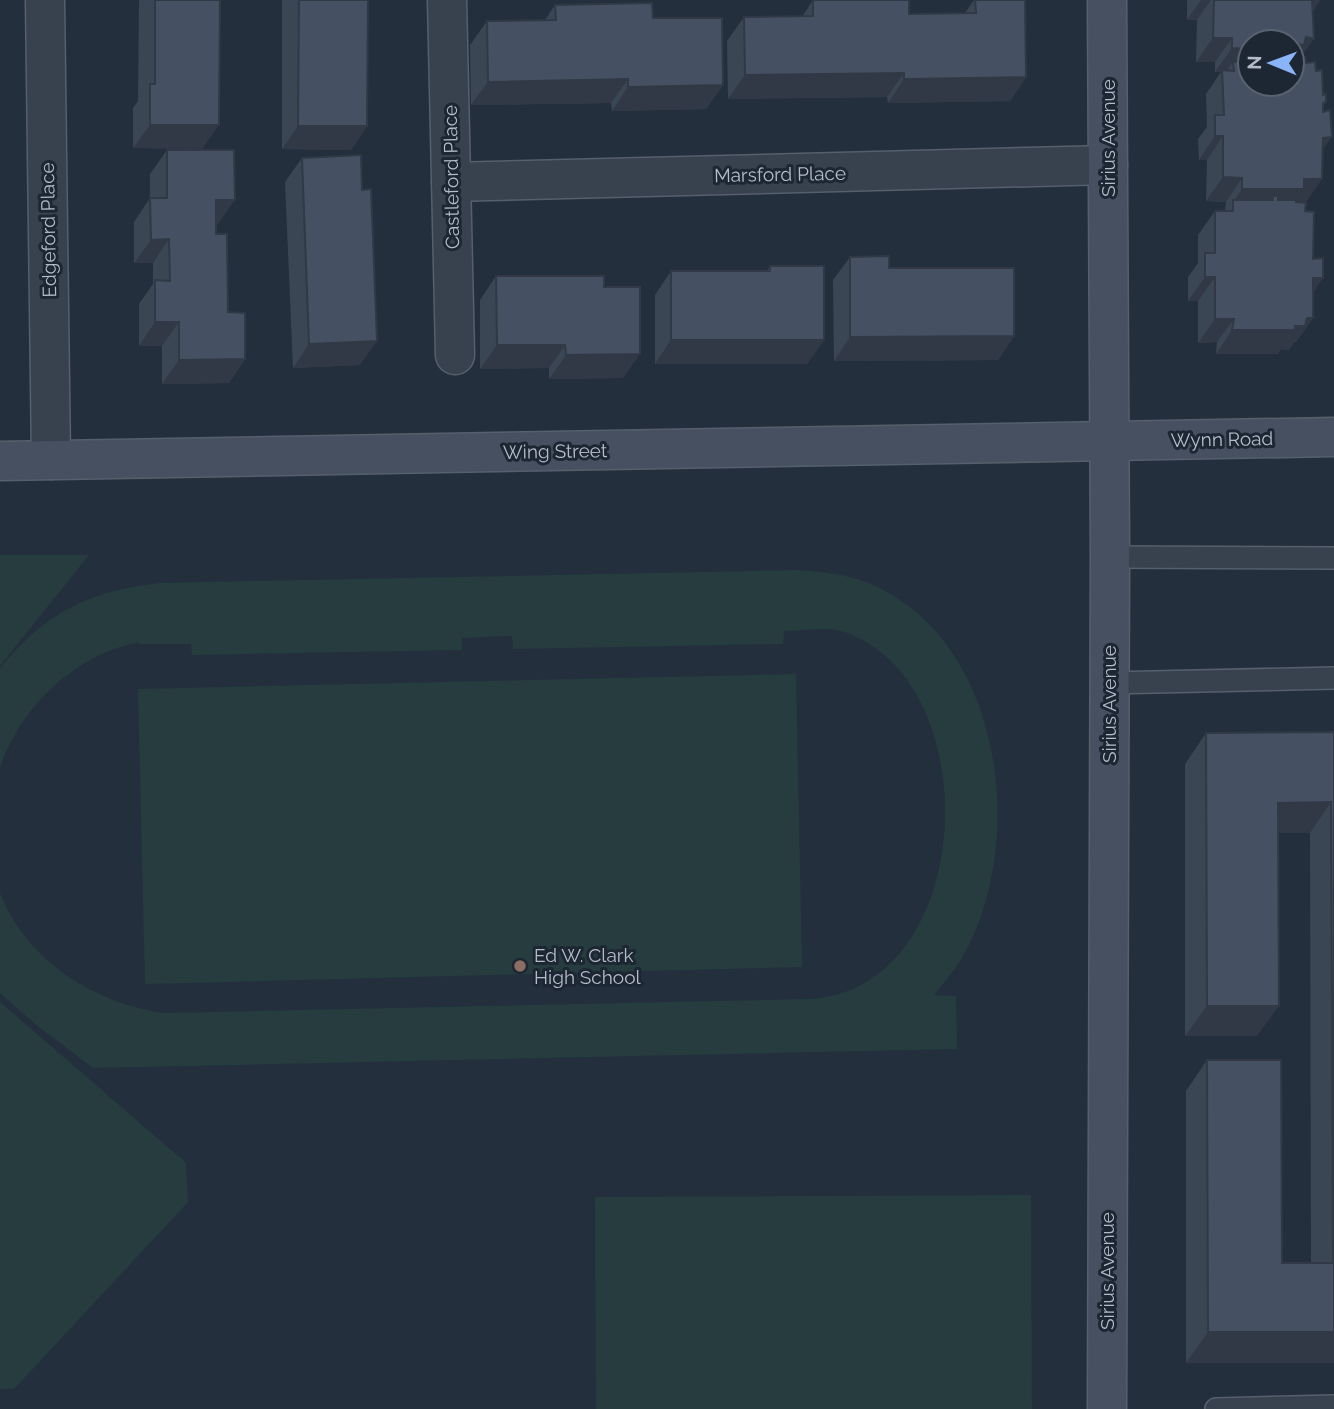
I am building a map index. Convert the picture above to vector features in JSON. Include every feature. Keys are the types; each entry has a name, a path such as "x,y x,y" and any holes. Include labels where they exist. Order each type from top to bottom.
{"street":[{"name":"Edgeford Place","path":"45,0 51,460"},
{"name":"Castleford Place","path":"447,0 455,355"},
{"name":"Sirius Avenue","path":"1107,0 1110,441 1107,1409"},
{"name":"Marsford Place","path":"451,182 1108,166"},
{"name":"Wynn Road","path":"1110,441 1334,438"},
{"name":"Wing Street","path":"0,461 1110,441"}],"lane":[{"path":"1110,557 1334,558"},
{"path":"1109,683 1334,678"},
{"path":"1216,1409 1334,1406"}],"green space":[{"path":"0,555 89,555 0,666"},
{"path":"798,570 835,574 871,584 915,611 949,648 974,693 990,743 997,796 996,850 986,901 968,947 934,995 956,996 957,1049 93,1068 35,1024 0,993 0,893 27,939 66,975 113,1000 164,1013 809,999 862,985 902,951 929,903 943,847 944,788 932,731 908,681 871,645 841,631 784,631 783,644 513,649 512,636 462,638 462,650 192,655 191,644 139,642 93,658 53,687 36,704 22,724 9,745 0,768 0,668 52,618 91,598 113,591 162,583"},
{"path":"796,674 802,967 145,984 138,689"},
{"path":"0,1002 186,1163 188,1202 14,1389 0,1389"},
{"path":"1031,1195 1032,1409 596,1409 595,1197"}],"building":[{"path":"155,0 220,0 219,125 150,125 150,84 155,84"},
{"path":"299,0 368,0 367,126 298,126"},
{"path":"813,0 909,0 909,14 976,13 975,0 1025,0 1026,77 904,79 904,73 745,75 744,17 813,16"},
{"path":"1214,0 1312,0 1314,39 1306,37 1306,28 1236,28 1236,48 1232,48 1232,38 1213,38"},
{"path":"652,3 653,18 722,18 723,85 628,87 628,79 488,82 487,21 556,20 555,5"},
{"path":"1233,62 1236,62 1236,98 1306,98 1306,63 1315,62 1316,71 1322,70 1323,95 1326,94 1323,112 1330,110 1332,137 1323,138 1322,179 1304,179 1304,189 1242,189 1242,178 1223,177 1223,136 1215,136 1215,115 1224,115 1222,70 1234,71"},
{"path":"167,150 234,150 235,200 216,200 216,234 227,234 228,312 245,313 245,359 179,360 179,322 155,322 155,280 170,281 169,239 151,240 150,198 167,198"},
{"path":"361,155 362,190 371,189 377,341 309,344 302,158"},
{"path":"1273,196 1278,196 1278,200 1306,203 1305,211 1314,212 1313,259 1323,258 1323,278 1313,278 1313,318 1307,318 1305,326 1295,326 1295,330 1232,330 1234,319 1215,319 1215,277 1205,277 1205,253 1215,253 1215,211 1233,211 1233,200 1273,200"},
{"path":"889,256 889,268 1014,268 1014,336 850,337 850,257"},
{"path":"770,266 824,266 824,340 671,340 671,271 770,271"},
{"path":"496,276 604,276 604,287 640,287 640,354 566,355 565,345 497,345"},
{"path":"1334,732 1334,1332 1208,1332 1207,1060 1281,1060 1282,1263 1333,1263 1331,802 1278,803 1279,1006 1207,1006 1206,733"}],"place":[{"name":"Ed W. Clark High School","path":"520,966"}]}
